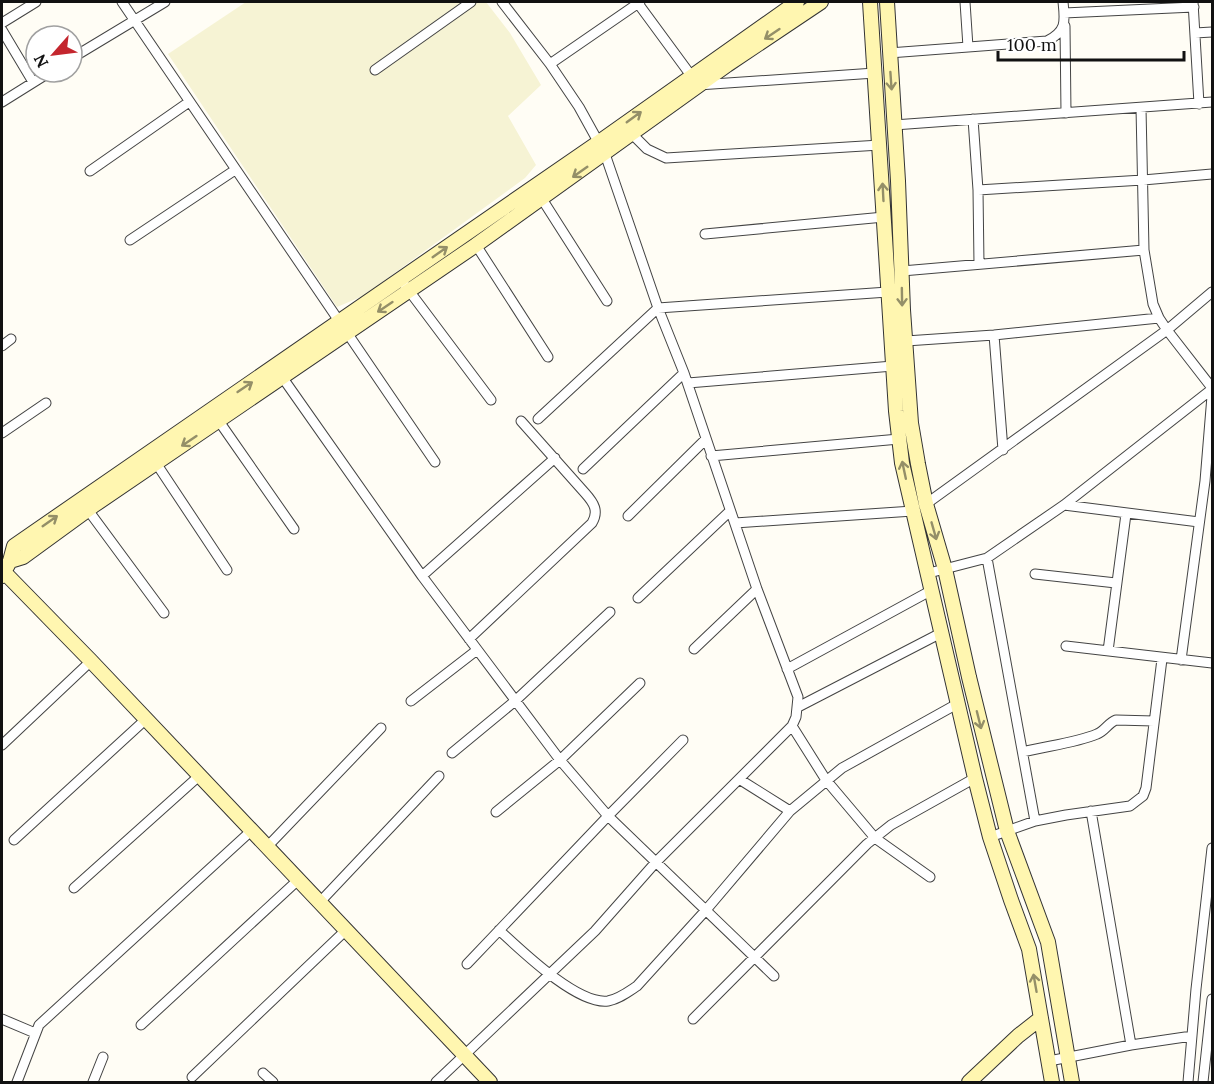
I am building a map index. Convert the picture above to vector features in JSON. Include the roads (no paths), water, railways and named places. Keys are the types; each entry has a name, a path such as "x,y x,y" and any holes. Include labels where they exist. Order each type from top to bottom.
{"street":[{"path":"2,23 36,2"},
{"path":"122,2 435,462"},
{"path":"84,51 165,2"},
{"path":"375,70 471,2"},
{"path":"436,1083 595,931 656,862 792,726 798,707 798,697 757,589 684,373 658,308 602,148 579,107 550,64 502,2"},
{"path":"550,64 638,2 695,80"},
{"path":"4,569 14,546 215,415 405,285 602,148 797,2"},
{"path":"405,285 476,245 542,199 602,148 632,134 695,80 821,2"},
{"path":"870,2 899,439 940,633 990,837 1029,949 1052,1083"},
{"path":"887,2 911,423 926,504 945,569 1007,831 1048,942 1072,1083"},
{"path":"965,2 968,47"},
{"path":"1063,2 1066,113"},
{"path":"1064,17 1194,4 1199,104"},
{"path":"889,53 1047,41 1056,37 1064,17"},
{"path":"2,30 24,67"},
{"path":"1195,33 1212,32"},
{"path":"695,80 875,73"},
{"path":"2,102 30,84"},
{"path":"90,171 189,102"},
{"path":"894,125 1212,102"},
{"path":"929,573 987,558 1064,505 1212,389 1167,330 1154,304 1144,250 1141,108"},
{"path":"973,119 978,190 979,264"},
{"path":"632,134 647,149 666,158 880,145"},
{"path":"130,240 235,170"},
{"path":"978,190 1212,174"},
{"path":"542,199 607,301"},
{"path":"705,234 884,218"},
{"path":"476,245 548,357"},
{"path":"902,272 1144,250"},
{"path":"405,285 491,400"},
{"path":"538,419 658,308 888,292"},
{"path":"926,504 1167,330 1212,292"},
{"path":"906,341 994,335 1159,318"},
{"path":"994,335 1003,450"},
{"path":"2,346 11,339"},
{"path":"687,383 893,366"},
{"path":"279,371 422,576 560,760 608,816 774,976"},
{"path":"583,469 684,373"},
{"path":"1181,660 1206,481 1212,396"},
{"path":"2,433 46,403"},
{"path":"4,569 156,463 215,415"},
{"path":"215,415 294,529"},
{"path":"469,639 592,523 596,516 593,502 521,422"},
{"path":"628,516 706,439"},
{"path":"711,456 899,439"},
{"path":"422,576 555,458"},
{"path":"156,463 227,570"},
{"path":"1064,505 1199,522"},
{"path":"88,510 164,613"},
{"path":"638,598 730,511"},
{"path":"735,523 913,511"},
{"path":"1107,651 1126,514"},
{"path":"987,558 1035,821"},
{"path":"4,569 490,1083"},
{"path":"1035,574 1116,583"},
{"path":"694,649 757,589"},
{"path":"787,669 932,590"},
{"path":"452,753 515,700 610,612"},
{"path":"798,707 940,633"},
{"path":"1066,646 1162,659 1212,663"},
{"path":"411,700 477,650"},
{"path":"990,837 1035,821 1130,806 1143,796 1146,788 1162,659"},
{"path":"2,745 91,661"},
{"path":"496,812 560,760 640,683"},
{"path":"499,930 550,975 594,1000 606,1001 625,995 637,986 706,910 790,811 842,768 957,704"},
{"path":"14,840 145,720"},
{"path":"1023,752 1092,736 1103,731 1116,720 1154,721"},
{"path":"792,726 826,780 875,838 930,877"},
{"path":"266,848 381,728"},
{"path":"467,964 683,740"},
{"path":"74,888 199,776"},
{"path":"319,903 439,776"},
{"path":"693,1018 875,838 891,825 975,778"},
{"path":"739,779 790,811"},
{"path":"1091,811 1131,1045"},
{"path":"17,1083 39,1025 250,831"},
{"path":"1188,1083 1212,848"},
{"path":"141,1025 297,880"},
{"path":"192,1077 345,931"},
{"path":"1203,1083 1212,999"},
{"path":"969,1083 1018,1036 1041,1018"},
{"path":"2,1019 35,1033"},
{"path":"1049,1061 1192,1036"},
{"path":"93,1083 102,1057"},
{"path":"263,1073 273,1083"}]}
